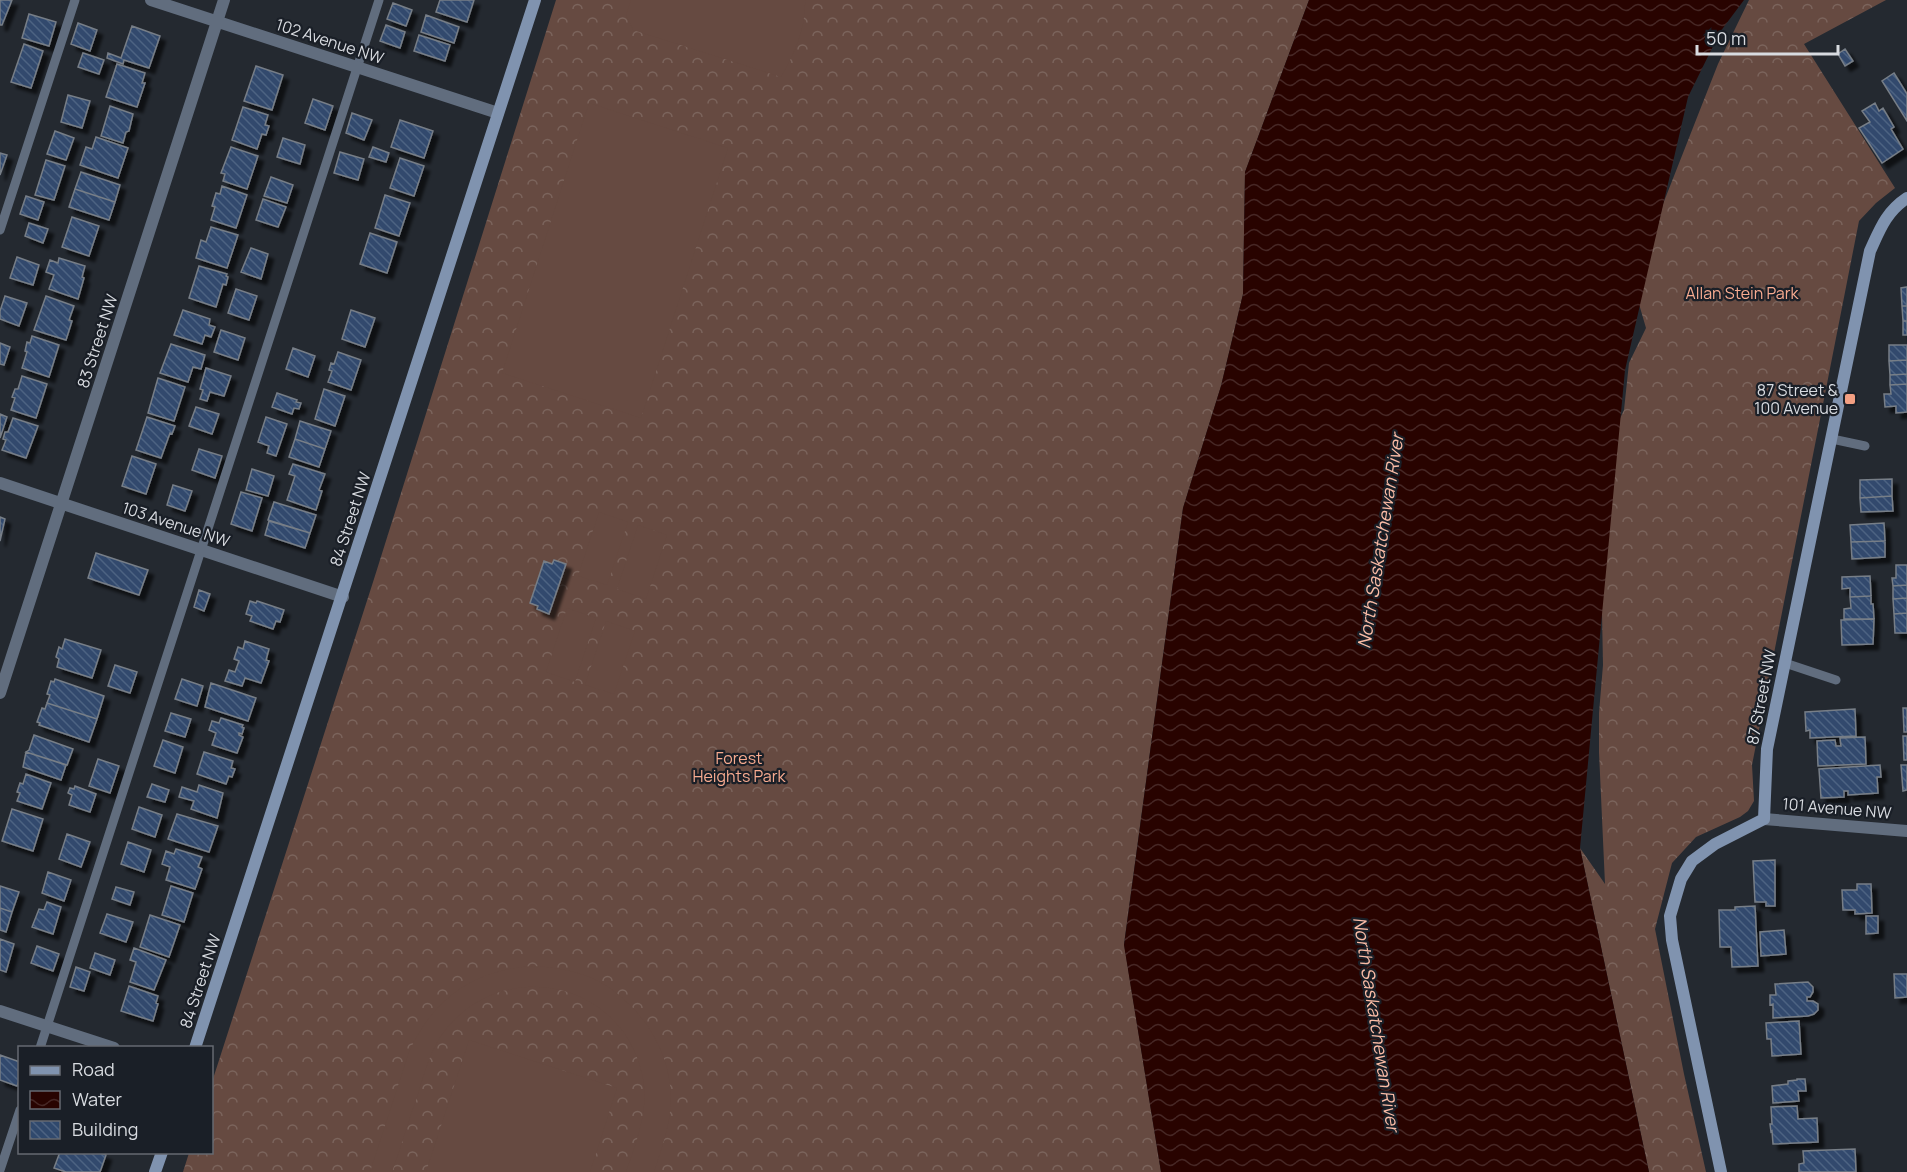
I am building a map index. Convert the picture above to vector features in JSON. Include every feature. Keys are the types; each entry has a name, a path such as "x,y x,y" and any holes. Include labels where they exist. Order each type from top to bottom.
{"main road":[{"name":"84 Street NW","path":"195,1046 535,0"},
{"name":"87 Street NW","path":"1764,819 1767,749 1870,251 1882,222 1898,204 1907,198"},
{"path":"1721,1172 1672,940 1670,916 1682,879 1692,861 1715,844 1764,819"},
{"path":"155,1172 161,1154"}],"street":[{"name":"102 Avenue NW","path":"151,0 498,113"},
{"name":"83 Street NW","path":"0,693 224,0"},
{"name":"103 Avenue NW","path":"0,483 342,597"},
{"name":"101 Avenue NW","path":"1764,819 1907,831"},
{"path":"0,1011 111,1046"}],"lane":[{"path":"0,230 75,0"},
{"path":"40,1046 379,0"},
{"path":"1832,439 1866,446"},
{"path":"1785,663 1836,680"},
{"path":"0,1170 18,1116"}],"green space":[{"name":"Forest Heights Park","path":"556,0 1309,0 1245,172 1243,294 1221,386 1183,508 1124,944 1161,1172 183,1172 189,1154 213,1154 213,1079 374,579"},
{"path":"631,0 805,0 805,10 799,40 781,77 633,30 626,15"},
{"name":"Allan Stein Park","path":"1749,0 1886,0 1804,44 1895,188 1859,221 1752,765 1754,801 1748,811 1740,817 1696,837 1672,863 1655,929 1706,1172 1649,1172 1580,848 1605,884 1599,752 1603,665 1601,560 1616,427 1624,410 1629,363 1646,328 1639,304 1663,204 1718,64"},
{"path":"589,103 728,148 641,418 502,373"},
{"path":"599,512 628,522 607,585 578,576"},
{"path":"638,525 667,535 646,599 617,589"},
{"path":"567,608 596,618 575,682 546,672"},
{"path":"606,621 635,631 614,694 585,685"},
{"path":"533,966 578,973 609,987 624,999 649,1028 665,1062 671,1100 663,1145 654,1172 626,1172 641,1124 644,1099 642,1074 630,1043 612,1018 587,1000 560,990 530,987 500,992 472,1006 447,1028 429,1060 392,1172 370,1172 409,1052 430,1016 458,990 474,981 511,969"},
{"path":"469,1040 617,1088 590,1172 426,1172"}],"water":[{"name":"North Saskatchewan River","path":"1309,0 1744,0 1720,32 1688,97 1625,370 1580,848 1649,1172 1161,1172 1124,945 1183,508 1221,386 1243,294 1245,172"}],"building":[{"path":"0,0 12,0 2,25 0,25"},
{"path":"440,0 474,0 467,22 436,12"},
{"path":"393,3 412,10 406,26 387,19"},
{"path":"29,14 56,22 49,46 22,38"},
{"path":"426,15 459,27 454,43 421,32"},
{"path":"78,23 97,30 90,51 71,44"},
{"path":"386,25 405,32 400,48 380,41"},
{"path":"132,26 160,36 149,68 124,60 123,64 107,58 108,53 121,58"},
{"path":"419,35 450,45 445,61 414,51"},
{"path":"24,44 43,51 31,88 11,82"},
{"path":"1845,49 1853,61 1845,66 1838,54"},
{"path":"83,53 104,60 99,74 78,67"},
{"path":"117,64 145,73 142,83 145,83 137,107 106,97"},
{"path":"256,66 283,75 272,110 244,101"},
{"path":"1894,73 1907,94 1907,121 1882,81"},
{"path":"68,95 90,101 82,128 61,122"},
{"path":"313,99 333,106 325,130 305,123"},
{"path":"1875,103 1879,111 1883,108 1894,127 1891,129 1903,149 1882,163 1859,128 1870,122 1862,111"},
{"path":"110,106 133,114 123,143 101,136"},
{"path":"243,107 268,115 265,125 269,126 266,135 262,134 257,149 232,140"},
{"path":"352,113 372,120 364,140 346,133"},
{"path":"400,120 433,131 424,158 391,147"},
{"path":"55,131 74,138 66,160 47,154"},
{"path":"96,137 128,148 118,178 80,165 86,147 92,149"},
{"path":"283,138 305,145 300,164 277,157"},
{"path":"231,147 258,156 247,189 223,181 225,174 221,173"},
{"path":"373,147 389,153 386,162 369,157"},
{"path":"340,152 364,159 358,180 334,173"},
{"path":"0,153 7,155 0,175"},
{"path":"400,158 424,166 414,196 390,188"},
{"path":"46,160 65,166 54,200 35,195"},
{"path":"81,172 120,185 115,202 75,189"},
{"path":"271,177 293,185 287,203 264,196"},
{"path":"222,186 247,195 236,228 211,220 216,193 220,194"},
{"path":"75,189 115,202 109,220 69,207"},
{"path":"385,195 410,203 399,236 375,228"},
{"path":"26,196 44,202 38,220 20,214"},
{"path":"263,199 286,207 278,227 256,220"},
{"path":"72,217 99,226 89,256 62,247"},
{"path":"29,223 48,229 43,243 25,236"},
{"path":"211,227 238,235 227,268 196,258 201,240 206,242"},
{"path":"370,233 397,242 387,273 360,264"},
{"path":"251,248 268,254 261,279 241,272"},
{"path":"17,257 39,265 33,285 10,278"},
{"path":"59,258 85,266 78,299 49,289 54,275 46,272 50,260 58,263"},
{"path":"199,266 227,274 226,285 223,284 216,307 189,298"},
{"path":"1907,287 1907,306 1902,306 1901,288"},
{"path":"236,289 257,296 249,320 228,313"},
{"path":"5,296 27,303 19,326 0,319"},
{"path":"46,296 74,306 66,340 34,330"},
{"path":"1902,306 1907,306 1907,321 1903,321"},
{"path":"183,310 210,319 209,325 215,327 211,337 205,335 202,344 174,335"},
{"path":"351,310 375,318 365,347 342,339"},
{"path":"1903,321 1907,321 1907,335 1903,335"},
{"path":"221,330 245,338 238,360 214,352"},
{"path":"32,336 59,345 49,377 22,368 27,352 25,351 27,342 30,343"},
{"path":"0,343 10,347 4,365 0,364"},
{"path":"171,344 205,355 201,369 193,367 188,382 160,373"},
{"path":"1889,345 1907,345 1907,360 1889,361"},
{"path":"293,348 315,356 308,377 286,369"},
{"path":"338,352 361,360 351,390 328,382 332,371 329,370 331,363 334,364"},
{"path":"1907,360 1907,374 1890,375 1889,361"},
{"path":"206,368 231,376 224,396 210,392 207,401 200,399 203,390 200,389"},
{"path":"1907,374 1907,384 1890,385 1890,375"},
{"path":"22,376 47,384 36,418 11,410 15,398 12,397 15,389 18,389"},
{"path":"158,378 185,387 174,421 148,413"},
{"path":"1907,384 1907,412 1896,413 1896,406 1885,407 1884,394 1891,394 1890,385"},
{"path":"324,389 345,396 335,426 315,419"},
{"path":"277,393 297,400 296,402 301,403 299,409 294,408 292,414 272,407"},
{"path":"196,407 219,414 212,434 189,426"},
{"path":"0,414 7,417 0,438"},
{"path":"147,417 175,426 161,458 136,450"},
{"path":"266,417 287,424 276,456 267,453 269,446 258,442"},
{"path":"13,418 38,426 26,458 2,450 6,440 3,439 5,432 8,432"},
{"path":"300,421 331,431 325,449 295,439"},
{"path":"295,439 325,449 319,467 289,457"},
{"path":"199,449 222,456 215,478 192,470"},
{"path":"132,456 156,464 146,494 122,486"},
{"path":"293,464 325,474 319,490 322,491 316,510 287,500 295,476 289,474"},
{"path":"252,469 274,476 268,496 246,490"},
{"path":"1892,479 1892,496 1860,498 1860,480"},
{"path":"173,485 192,491 185,511 167,505"},
{"path":"241,492 262,498 252,531 231,524"},
{"path":"1892,496 1893,511 1861,512 1860,498"},
{"path":"274,502 316,515 310,533 268,520"},
{"path":"0,517 5,519 0,541"},
{"path":"269,521 310,533 305,548 265,535"},
{"path":"1884,523 1885,541 1851,542 1850,525"},
{"path":"1885,541 1885,557 1852,559 1851,542"},
{"path":"96,553 148,570 139,595 88,578"},
{"path":"554,560 566,564 549,614 530,603 544,561 552,564"},
{"path":"1896,565 1907,565 1907,585 1893,586 1892,578 1896,578"},
{"path":"1870,576 1871,596 1850,597 1850,588 1842,589 1842,577"},
{"path":"1907,585 1907,598 1893,599 1893,586"},
{"path":"199,590 210,594 204,611 194,607"},
{"path":"1871,596 1874,619 1844,619 1844,609 1851,608 1850,597"},
{"path":"1907,598 1907,613 1894,614 1893,599"},
{"path":"250,601 284,610 280,622 276,621 273,629 250,621 252,616 246,614"},
{"path":"1907,613 1907,633 1895,633 1894,614"},
{"path":"1874,619 1873,644 1842,645 1841,620"},
{"path":"65,639 101,650 92,678 57,667 59,659 56,657"},
{"path":"245,641 269,649 266,660 269,661 261,683 245,678 242,686 225,681 229,670 235,672 239,661 234,659 238,647 243,649"},
{"path":"115,665 137,672 130,693 108,686"},
{"path":"55,679 104,696 97,719 47,703 51,681 54,682"},
{"path":"182,679 203,686 197,706 175,699"},
{"path":"211,683 256,698 248,721 205,707"},
{"path":"47,703 97,719 89,742 39,725 40,723 37,722 42,708 45,709"},
{"path":"1903,708 1907,708 1907,732 1904,732"},
{"path":"1855,709 1856,736 1810,738 1810,730 1806,731 1805,712"},
{"path":"171,713 191,719 185,737 165,731"},
{"path":"221,718 243,725 242,734 239,733 239,735 243,737 237,753 212,745 216,733 209,730 212,721 219,723"},
{"path":"34,735 73,749 67,765 26,752 29,750"},
{"path":"1903,736 1907,736 1907,760 1904,760"},
{"path":"1865,737 1866,764 1818,766 1817,741 1835,740 1836,746 1841,746 1840,738"},
{"path":"163,740 183,747 175,773 154,766"},
{"path":"26,752 66,765 61,780 23,767"},
{"path":"204,752 233,761 231,768 235,769 226,784 197,774"},
{"path":"98,759 119,766 110,793 89,786"},
{"path":"1880,765 1881,777 1877,777 1878,793 1848,795 1848,791 1844,791 1844,797 1821,798 1819,769"},
{"path":"1901,765 1907,765 1907,790 1903,791"},
{"path":"26,774 51,783 42,809 17,801 20,783 23,784"},
{"path":"152,784 169,790 165,802 147,797"},
{"path":"199,785 223,793 217,818 191,809 194,801 179,797 182,787 197,792"},
{"path":"75,786 96,794 90,812 69,805 72,795 68,793 70,788 74,789"},
{"path":"139,807 162,815 155,837 132,829"},
{"path":"12,809 43,819 33,851 2,841"},
{"path":"177,814 218,826 209,852 168,839"},
{"path":"67,834 90,842 81,867 59,859"},
{"path":"128,842 151,850 144,872 121,864"},
{"path":"176,849 202,857 198,867 202,869 195,889 166,880 170,867 162,864 166,851 174,854"},
{"path":"1775,860 1775,906 1766,906 1766,902 1755,902 1753,861"},
{"path":"48,872 71,880 64,901 42,893"},
{"path":"1857,884 1871,884 1872,913 1855,914 1855,910 1843,910 1842,890 1857,890"},
{"path":"0,886 19,892 12,912 0,908"},
{"path":"171,886 193,893 184,922 162,915"},
{"path":"116,887 134,892 130,905 112,899"},
{"path":"47,902 61,907 53,934 32,927 39,909 44,910"},
{"path":"1755,906 1758,966 1732,967 1731,947 1720,947 1719,910"},
{"path":"0,908 12,912 6,932 0,930"},
{"path":"107,914 133,922 126,942 100,933"},
{"path":"150,915 180,925 169,957 140,947"},
{"path":"1866,916 1878,916 1878,933 1866,934"},
{"path":"1784,930 1786,954 1761,956 1760,932"},
{"path":"0,939 14,944 6,972 0,970"},
{"path":"37,946 59,954 53,971 31,963"},
{"path":"134,948 166,960 154,990 130,982 136,962 130,960"},
{"path":"95,953 115,960 110,975 90,968"},
{"path":"76,967 90,972 84,991 70,987"},
{"path":"1894,974 1907,974 1907,997 1895,998"},
{"path":"1808,982 1813,987 1813,992 1810,997 1807,997 1807,1001 1818,1004 1818,1010 1808,1016 1773,1018 1773,1004 1770,1005 1770,995 1776,995 1775,984"},
{"path":"129,986 158,996 153,1021 121,1011"},
{"path":"1799,1021 1801,1054 1772,1056 1771,1039 1767,1039 1766,1023"},
{"path":"0,1055 18,1061 17,1086 0,1080"},
{"path":"1805,1079 1806,1091 1798,1091 1799,1101 1773,1103 1772,1086 1788,1084 1788,1081"},
{"path":"1797,1106 1798,1119 1817,1118 1818,1142 1773,1144 1770,1124 1772,1124 1771,1107"},
{"path":"1855,1149 1856,1172 1799,1172 1799,1164 1804,1163 1803,1151"},
{"path":"59,1154 106,1155 100,1172 66,1172 54,1168"}],"place":[{"name":"87 Street & 100 Avenue","path":"1850,399"}]}
